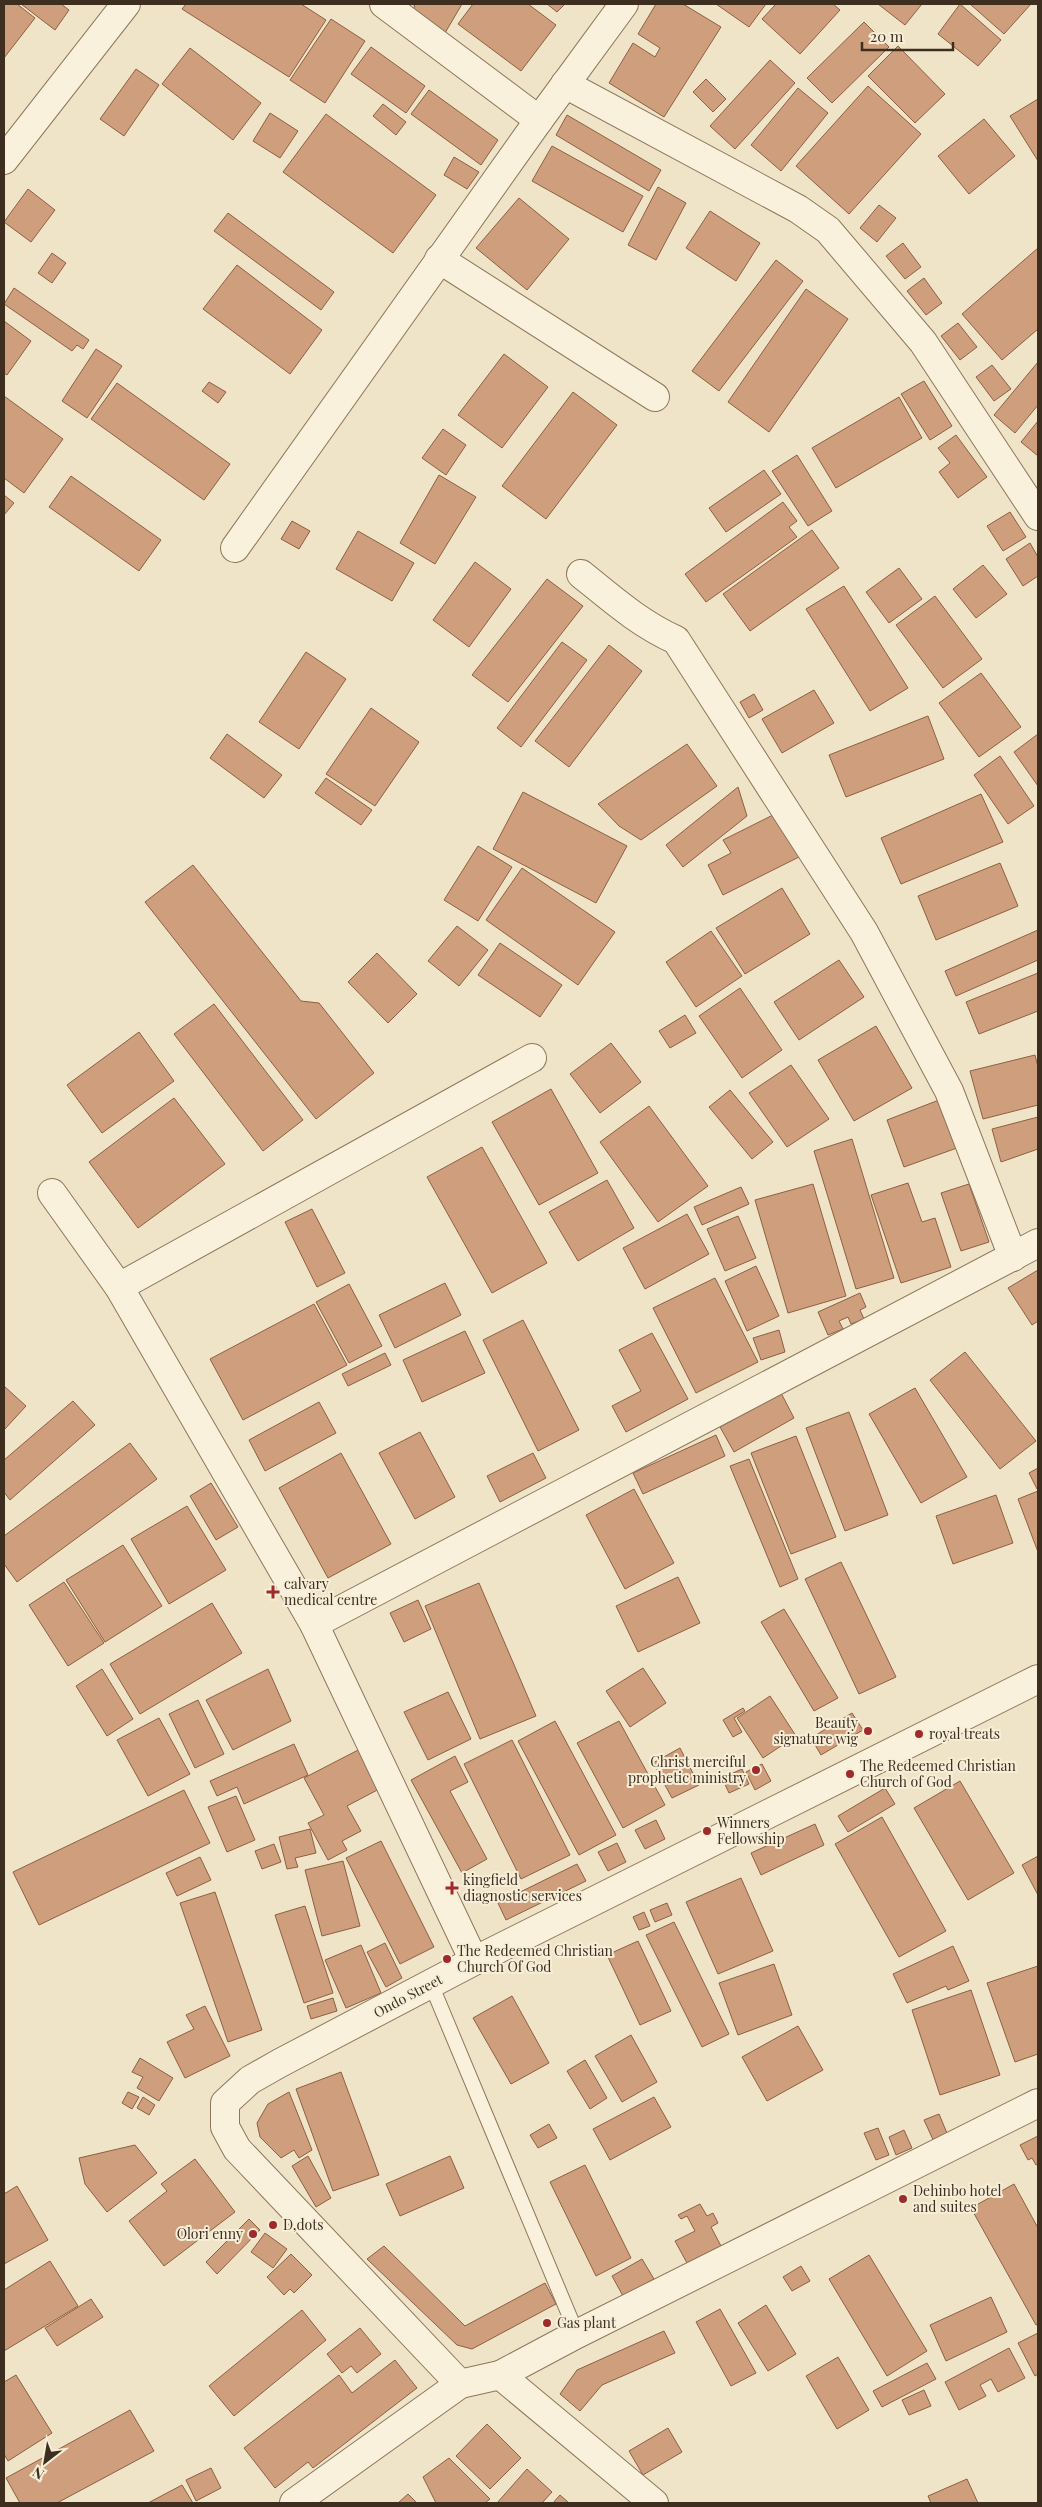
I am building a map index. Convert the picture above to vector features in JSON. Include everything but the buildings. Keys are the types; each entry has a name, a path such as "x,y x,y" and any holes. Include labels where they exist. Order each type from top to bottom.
{"street":[{"path":"4,160 126,4"},
{"path":"384,4 538,120"},
{"path":"235,548 538,120 624,4"},
{"path":"565,84 798,209 828,230 923,342 1038,516"},
{"path":"439,259 655,398"},
{"path":"581,574 628,612 654,630 676,640 864,932 949,1091 1013,1257"},
{"path":"119,1287 532,1058"},
{"path":"52,1193 119,1287 314,1624 474,1961"},
{"path":"314,1624 1038,1243"},
{"name":"Ondo Street","path":"460,2384 236,2149 224,2128 225,2103 250,2080 474,1961 1038,1679"},
{"path":"294,2503 460,2384 500,2376 577,2334 1038,2103"},
{"path":"500,2376 654,2503"}],"lane":[{"path":"431,1984 577,2334"}],"place":[{"name":"calvary medical centre","path":"273,1592"},
{"name":"Beauty signature wig","path":"868,1731"},
{"name":"royal treats","path":"919,1734"},
{"name":"Christ merciful prophetic ministry","path":"756,1770"},
{"name":"The Redeemed Christian Church of God","path":"850,1774"},
{"name":"Winners Fellowship","path":"707,1831"},
{"name":"kingfield diagnostic services","path":"452,1888"},
{"name":"The Redeemed Christian Church Of God","path":"447,1959"},
{"name":"Dehinbo hotel and suites","path":"903,2199"},
{"name":"D,dots","path":"273,2225"},
{"name":"Olori enny","path":"253,2234"},
{"name":"Gas plant","path":"547,2323"}]}
